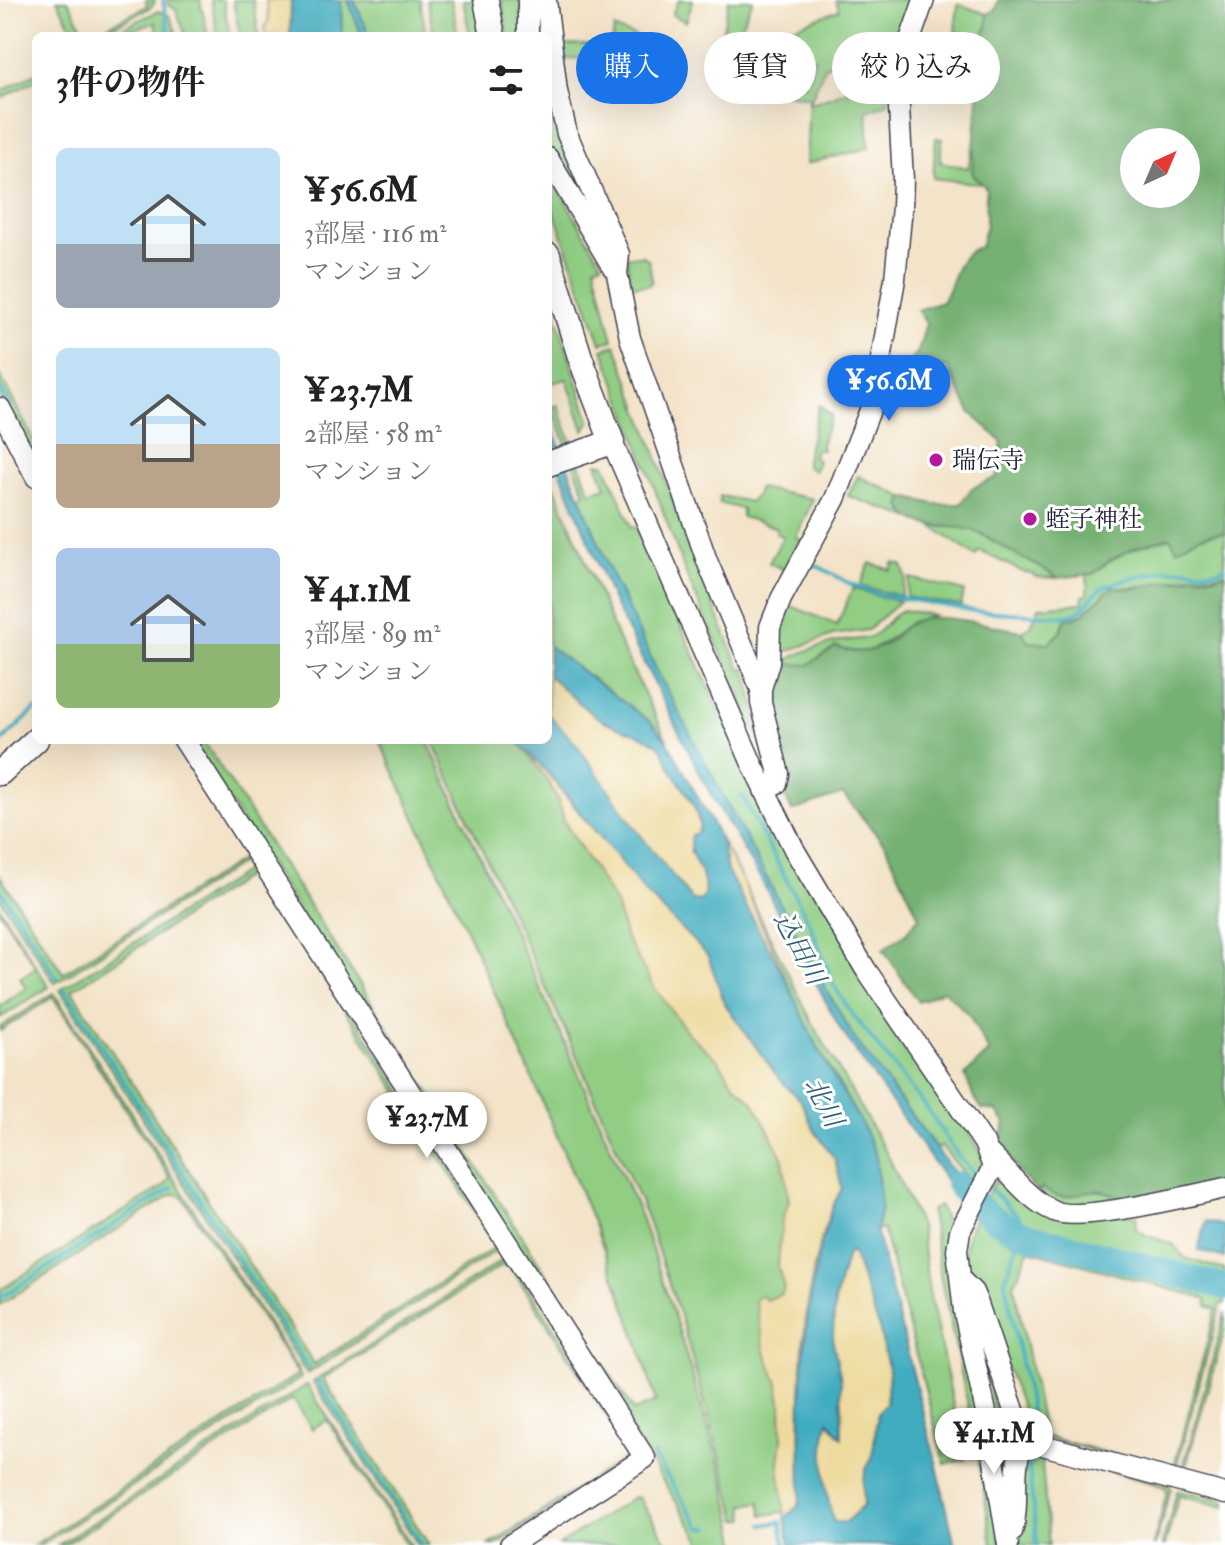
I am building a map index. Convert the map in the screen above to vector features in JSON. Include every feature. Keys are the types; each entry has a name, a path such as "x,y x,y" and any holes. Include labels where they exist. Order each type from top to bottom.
{"main road":[{"path":"486,0 492,32"},
{"path":"552,268 603,445 552,463"},
{"path":"0,773 32,744"}],"street":[{"path":"528,0 528,32"},
{"path":"546,0 550,32"},
{"path":"764,790 777,783 779,774 761,703 761,689 769,662 770,627 781,599 835,499 874,400 899,245 903,180 898,90 900,68 924,0"},
{"path":"552,50 567,134 619,254 617,274 630,338 646,388 707,561 761,689"},
{"path":"552,165 617,274"},
{"path":"0,408 32,469"},
{"path":"603,445 795,851 846,937 989,1153 1042,1204 1059,1213 1096,1212 1225,1188"},
{"path":"187,744 645,1458 510,1545"},
{"path":"989,1153 993,1167 991,1174 957,1241 959,1278 987,1417 1007,1542"},
{"path":"959,1278 973,1292 978,1304 1024,1440 1016,1456 1015,1523 1007,1542"},
{"path":"1024,1440 1225,1494"}],"green space":[{"path":"57,0 68,0 85,32 74,32"},
{"path":"146,0 154,0 150,8 103,32 96,32 147,6"},
{"path":"167,0 200,0 207,32 184,32 176,10"},
{"path":"211,0 223,0 229,32 217,32"},
{"path":"233,0 253,0 258,32 239,32"},
{"path":"341,0 348,0 360,32 342,32"},
{"path":"354,0 420,0 425,32 368,32"},
{"path":"427,0 451,0 457,32 433,32"},
{"path":"463,0 477,0 483,32 469,32"},
{"path":"502,0 521,0 522,32 507,32"},
{"path":"679,0 693,0 686,22 672,14"},
{"path":"729,0 753,0 738,32 722,32"},
{"path":"836,0 916,0 904,32 832,32 832,63 825,66 816,87 816,32 780,32 839,10"},
{"path":"998,0 1225,0 1225,533 1194,539 1177,549 1170,537 1137,547 1110,560 1093,574 1057,578 980,533 966,528 924,524 907,515 901,506 904,497 935,504 960,504 972,488 997,477 1002,442 970,412 947,367 919,372 911,360 918,352 926,323 917,310 942,302 960,262 965,255 980,247 986,224 986,188 972,173 978,104 1000,104 1000,32 985,32 987,14 995,10"},
{"path":"958,4 987,14 985,32 955,32"},
{"path":"158,11 169,15 176,32 157,32 155,23 115,32"},
{"path":"576,45 576,59 560,58 559,48"},
{"path":"32,75 32,82 0,99 0,92"},
{"path":"552,92 612,254 552,152"},
{"path":"832,96 832,104 885,104 867,111 869,148 806,164 809,104 816,104"},
{"path":"936,138 942,139 940,162 968,168 972,150 973,173 984,184 933,178"},
{"path":"552,178 602,263 595,266 613,340 601,343 552,206"},
{"path":"627,256 643,256 649,261 652,281 649,285 630,286"},
{"path":"552,302 590,422 584,430 567,379 552,383"},
{"path":"616,345 693,556 740,669 745,668 770,764 688,579 603,349"},
{"path":"0,375 32,437 32,458 0,397"},
{"path":"558,405 590,492 606,487 597,463 605,464 716,703 980,1151 986,1166 975,1186 941,1146 937,1149 855,1039 822,982 659,675 613,578 580,495 585,493 552,407"},
{"path":"819,405 831,415 821,444 822,450 815,449 813,457 818,461 814,471 806,466 806,460"},
{"path":"858,476 904,497 904,512 913,519 848,496"},
{"path":"552,481 620,644 668,742 652,723 552,649"},
{"path":"758,488 813,499 796,537 808,543 782,578 785,570 769,563 783,537 776,533 777,528 742,517 742,509 719,503 720,496 750,502"},
{"path":"930,525 974,531 1057,578 1035,577 980,551 975,556"},
{"path":"1225,533 1225,573 1193,575 1143,586 1112,587 1083,614 1065,620 1060,633 1049,643 1028,642 1022,631 1031,626 1039,607 1082,603 1083,596 1087,595 1087,574 1122,554 1170,537 1177,549 1192,539"},
{"path":"870,563 891,570 893,563 902,565 906,577 901,596 860,586"},
{"path":"1225,573 1225,1184 1131,1200 1102,1191 1065,1197 1042,1188 1038,1192 1023,1177 1001,1145 1005,1123 996,1111 982,1109 965,1075 989,1052 969,1015 944,990 918,1002 883,949 906,933 919,917 886,846 843,794 792,811 785,796 786,775 768,713 770,686 773,677 790,664 808,665 836,647 856,652 875,649 909,624 923,619 965,620 1022,631 1028,642 1049,643 1060,633 1065,620 1083,614 1112,587 1132,589 1184,580 1194,575"},
{"path":"910,578 964,591 961,606 906,597"},
{"path":"853,588 900,601 868,630 833,635 785,652 776,643 787,604 837,625"},
{"path":"902,610 933,615 909,624 869,651 849,651 836,647 808,665 790,664 773,677 784,663 803,652 874,635"},
{"path":"176,744 181,744 252,856 55,983 0,898 0,876 63,973 247,856"},
{"path":"193,744 206,744 634,1411 656,1402 604,1250 522,1056 381,744 429,744 641,1217 725,1484 738,1545 701,1545"},
{"path":"434,744 520,744 524,749 546,778 564,822 616,904 626,938 654,987 689,1034 718,1060 735,1085 754,1102 783,1159 789,1201 782,1221 778,1266 784,1288 782,1294 766,1300 757,1315 781,1402 779,1464 785,1512 763,1515 760,1502 744,1505 746,1519 738,1520 680,1316 646,1215"},
{"path":"257,864 502,1247 307,1374 60,990","holes":["255,871 497,1246 314,1364 72,990"]},
{"path":"744,884 812,1022 890,1160 920,1226 929,1291 965,1460 945,1464 883,1229 876,1231 881,1207 876,1156 863,1126 810,1033"},
{"path":"0,908 49,987 0,1018 0,1006 26,988 20,978 36,967"},
{"path":"54,993 301,1378 40,1545 34,1545 298,1374 181,1195 173,1194 0,1305 0,1290 165,1185 170,1178 53,997 0,1031 0,1027"},
{"path":"1003,1176 1035,1206 1137,1216 1135,1228 1173,1244 1185,1258 1225,1270 1223,1278 1019,1224 984,1201 997,1177"},
{"path":"1042,1188 1059,1196 1104,1191 1128,1201 1063,1208 1038,1192"},
{"path":"939,1206 950,1230 1001,1545 992,1545 976,1447 940,1275 930,1211"},
{"path":"974,1219 1011,1239 1225,1296 1175,1472 1031,1434 966,1264 966,1242","holes":["1029,1250 1206,1299 1207,1306 1216,1309 1173,1470 1044,1436 1014,1285"]},
{"path":"509,1256 630,1448 631,1455 627,1461 496,1545 489,1545 624,1459 627,1454 626,1446 512,1269 507,1265 501,1266 323,1379 429,1545 418,1545 313,1382"},
{"path":"972,1302 1016,1438 1013,1510"},
{"path":"1225,1313 1225,1329 1181,1475"},
{"path":"307,1385 411,1545 407,1545 327,1420 312,1429 293,1399 64,1545 58,1545"},
{"path":"1034,1448 1169,1485 1171,1488 1155,1545 1167,1492 1165,1487 1041,1452 1049,1545 1014,1545 1019,1513 1020,1462"},
{"path":"1177,1491 1225,1500 1225,1507 1179,1496 1165,1545 1162,1545"},
{"path":"634,1497 639,1498 669,1545 559,1545"}],"sand":[{"path":"266,0 291,0 290,32 265,32 269,20"},
{"path":"552,679 589,712 647,738 667,755 670,767 693,804 700,826 690,850 704,882 701,901 692,900 638,832 577,746 552,718"},
{"path":"522,746 708,956 725,1004 778,1077 801,1101 814,1130 835,1159 842,1188 827,1220 816,1256 804,1336 800,1417 801,1496 795,1510 785,1518 779,1464 781,1402 778,1383 765,1352 755,1300 761,1295 766,1300 782,1294 784,1288 778,1266 782,1221 789,1201 783,1159 754,1102 735,1085 718,1060 689,1034 654,987 626,938 616,904 564,821 548,782"},
{"path":"721,840 744,884 787,982 727,871"},
{"path":"852,1252 879,1327 889,1372 886,1403 878,1413 872,1459 863,1481 864,1505 846,1522 833,1522 824,1471 824,1444 829,1421 839,1435 842,1426 842,1403 833,1342 834,1320 844,1265 847,1254"}],"water":[{"path":"291,0 341,0 342,32 290,32"},
{"path":"348,0 354,0 368,32 360,32"},
{"path":"552,428 613,578 659,675 855,1039 949,1166 972,1191 964,1206 841,1030 759,876 709,791 614,604 552,450"},
{"name":"北川","path":"552,649 652,723 668,742 721,840 727,871 787,982 825,1063 863,1126 876,1156 881,1207 876,1231 955,1545 790,1545 785,1518 799,1505 801,1492 802,1393 811,1294 826,1227 842,1188 835,1159 814,1130 801,1101 778,1077 725,1004 708,956 644,891 551,776 520,744 552,744 552,718 577,745 638,832 692,900 701,901 704,885 690,844 691,835 699,832 698,815 662,750 645,737 612,725 583,706 552,679","holes":["852,1252 879,1327 889,1372 886,1403 878,1413 872,1459 863,1481 864,1505 846,1522 834,1522 826,1486 824,1443 829,1421 842,1437 841,1379 833,1342 834,1303 847,1254"]},
{"path":"1206,1221 1225,1226 1225,1258 1198,1250"}],"waterway":[{"path":"163,0 168,32"},
{"path":"0,387 9,405"},
{"path":"810,562 851,584 878,594 975,611 1064,616 1078,612 1097,592 1119,582 1174,569 1209,571 1225,568"},
{"path":"0,743 32,713"},
{"path":"742,796 810,924 833,984 849,1010 979,1179"},
{"path":"0,889 57,978"},
{"path":"65,990 309,1369"},
{"name":"込田川","path":"958,1184 987,1214 1023,1234 1225,1287"},
{"path":"0,1298 172,1188"},
{"path":"989,1188 1019,1217 1018,1242 1005,1281 1034,1428"},
{"path":"318,1382 422,1545"},
{"path":"653,1454 700,1527 710,1528"},
{"path":"1028,1459 1037,1545"},
{"path":"763,1525 781,1522 785,1545"}],"place":[{"name":"瑞伝寺","path":"936,460"},
{"name":"蛭子神社","path":"1030,519"}]}
